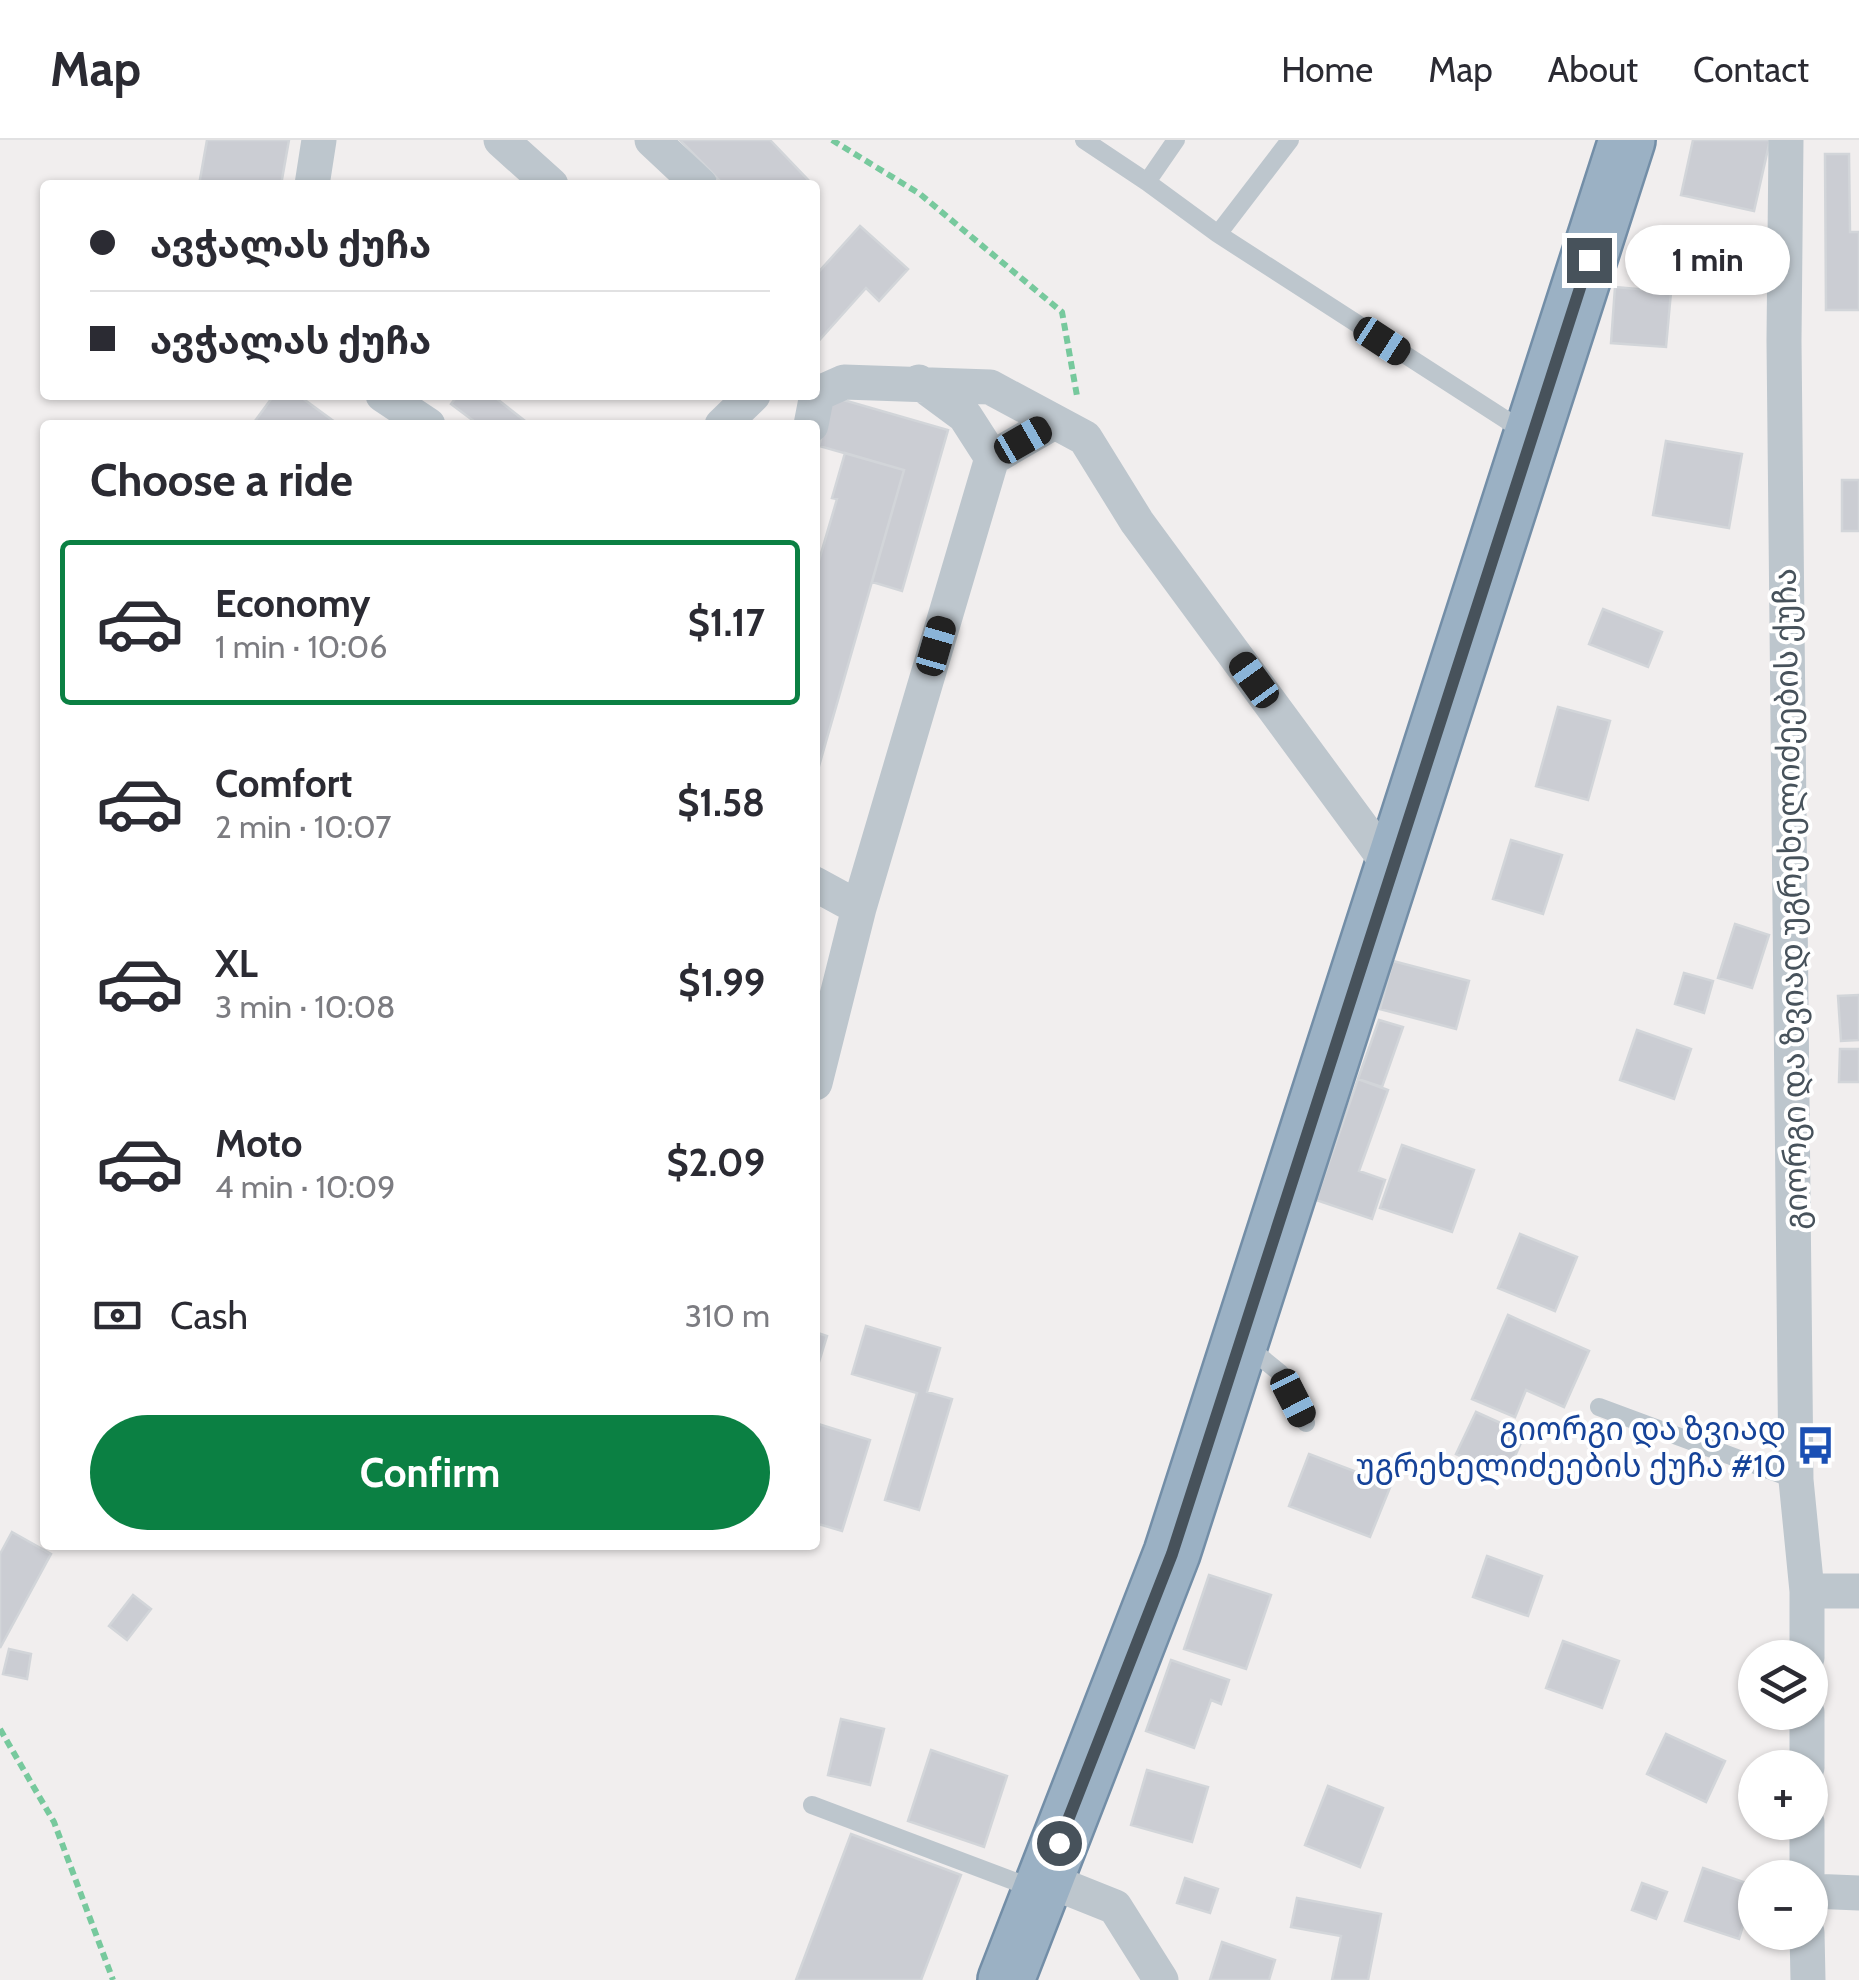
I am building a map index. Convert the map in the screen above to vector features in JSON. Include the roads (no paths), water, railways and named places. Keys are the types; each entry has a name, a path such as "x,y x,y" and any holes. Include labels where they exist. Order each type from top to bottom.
{"highway":[{"path":"1006,1980 1172,1554 1627,140"}],"street":[{"path":"313,180 319,140"},
{"path":"502,140 546,180"},
{"path":"652,140 695,180"},
{"name":"გიორგი და ზვიად უგრეხელიძეების ქუჩა","path":"1786,140 1784,342 1796,1480 1808,1591 1807,1640"},
{"path":"820,400 844,382 919,382 990,388 1069,430 1393,870"},
{"path":"820,1063 859,908 992,458 965,416 919,382"},
{"path":"390,400 420,420"},
{"path":"727,420 748,400"},
{"path":"992,458 1069,430"},
{"path":"820,887 859,908"},
{"path":"820,903 859,908"},
{"path":"1808,1591 1859,1591"},
{"path":"1043,1885 1115,1908 1161,1980"},
{"path":"1828,1892 1859,1893"},
{"path":"1807,1950 1808,1980"}],"lane":[{"path":"1084,140 1218,234 1533,437"},
{"path":"1147,182 1176,140"},
{"path":"1218,234 1290,140"},
{"path":"1241,1340 1280,1373 1306,1423"},
{"path":"1599,1407 1796,1480"},
{"path":"812,1806 1043,1885"}],"place":[{"name":"გიორგი და ზვიად უგრეხელიძეების ქუჩა #10","path":"1816,1446"}]}
